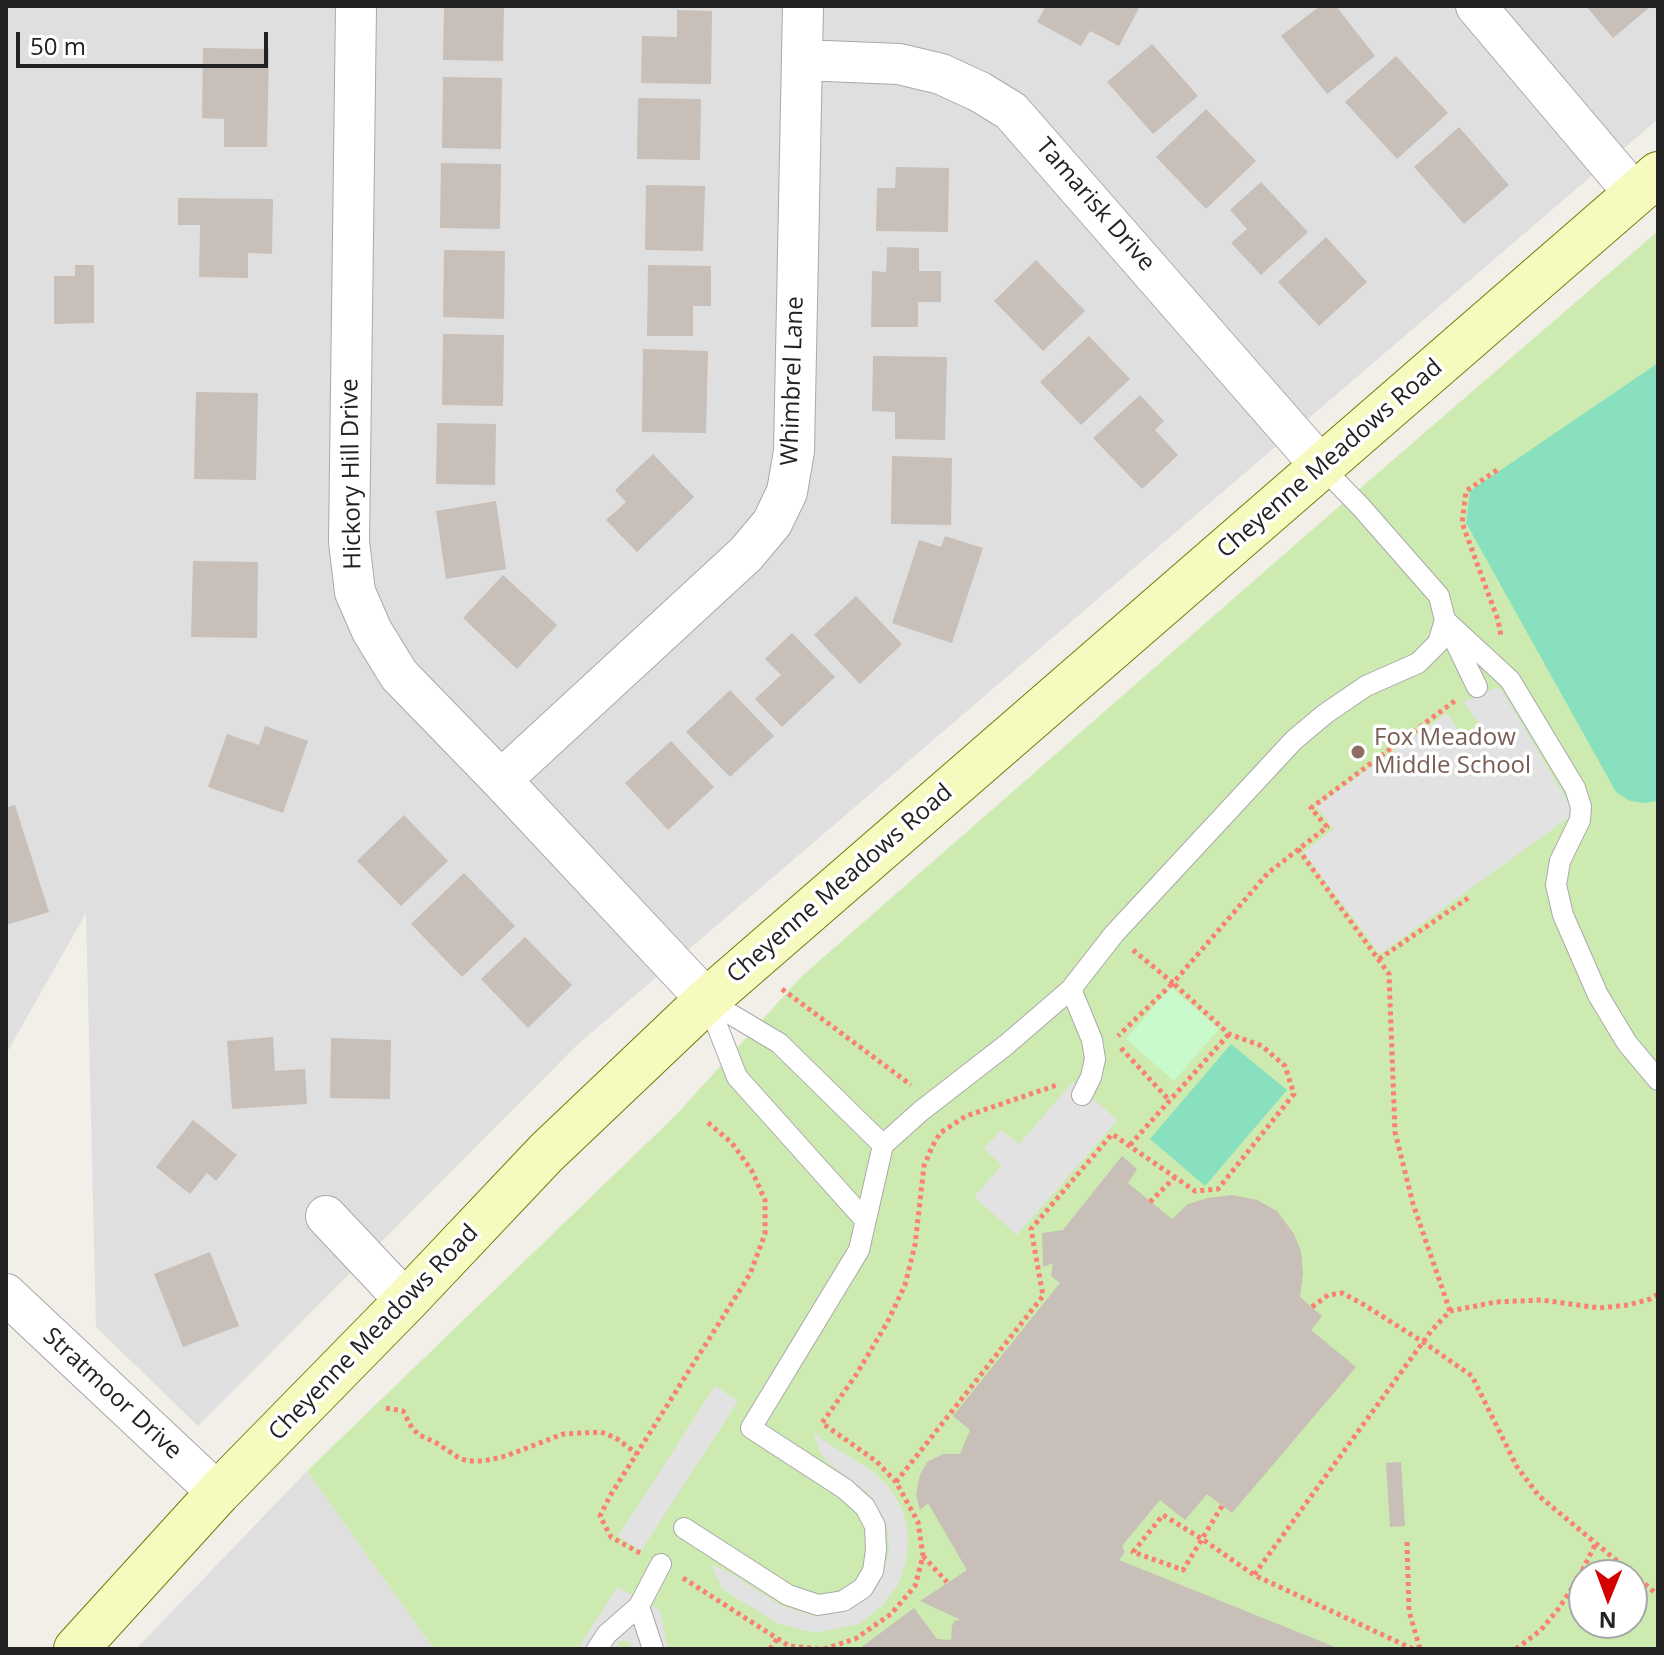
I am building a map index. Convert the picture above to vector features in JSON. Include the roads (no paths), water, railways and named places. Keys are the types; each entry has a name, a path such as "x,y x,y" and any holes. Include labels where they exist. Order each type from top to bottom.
{"main road":[{"name":"Cheyenne Meadows Road","path":"76,1649 218,1493 546,1153 707,1000 1647,184"}],"street":[{"name":"Hickory Hill Drive","path":"356,6 349,542 355,592 372,631 399,675 707,1000"},
{"name":"Whimbrel Lane","path":"501,780 746,554 772,523 787,492 794,451 803,6"},
{"path":"1476,6 1647,184"},
{"name":"Tamarisk Drive","path":"802,60 899,64 941,74 1011,111 1321,466"},
{"path":"326,1216 406,1301"},
{"name":"Stratmoor Drive","path":"6,1294 218,1493"}],"lane":[{"path":"1321,466 1439,596 1445,620 1477,687"},
{"path":"1445,620 1510,680 1575,788 1581,807 1580,820 1560,861 1556,885 1563,915 1598,995 1627,1043 1658,1080"},
{"path":"684,1528 788,1595 818,1605 843,1601 863,1588 873,1571 876,1550 875,1526 865,1507 845,1489 751,1428 859,1250 883,1145 1071,989 1114,934 1294,740 1366,686 1418,663 1438,643 1445,620"},
{"path":"1071,989 1092,1040 1095,1059 1082,1095"},
{"path":"707,1000 779,1043 883,1145"},
{"path":"707,1000 737,1077 865,1220"},
{"path":"597,1649 607,1634 639,1606 661,1564"},
{"path":"639,1606 653,1649"}],"place":[{"name":"Fox Meadow Middle School","path":"1358,752"}]}
